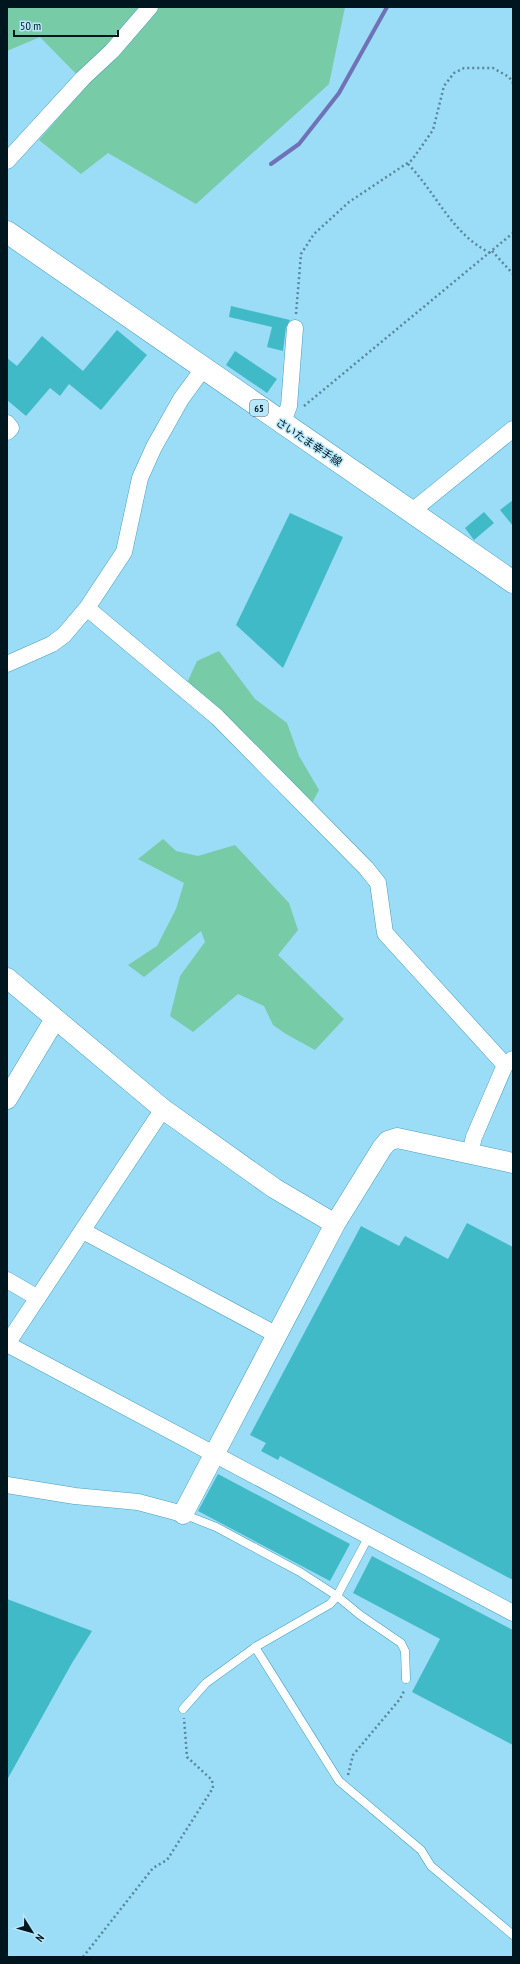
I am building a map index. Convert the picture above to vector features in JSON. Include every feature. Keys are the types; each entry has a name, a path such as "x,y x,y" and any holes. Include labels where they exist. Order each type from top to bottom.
{"main road":[{"name":"さいたま幸手線","path":"7,232 282,424 513,582"}],"street":[{"path":"7,161 83,78 112,51 150,7"},
{"path":"282,424 289,406 295,328"},
{"path":"7,664 64,635 87,608 124,552 140,478 154,447 181,399 203,369"},
{"path":"7,423 11,428 7,432"},
{"path":"411,512 513,429"},
{"path":"87,608 216,717 366,868 378,883 385,933 509,1062 474,1137 470,1153"},
{"path":"7,978 163,1109 274,1188 335,1224"},
{"path":"7,1099 55,1019"},
{"path":"163,1109 7,1344 215,1453 513,1613"},
{"path":"7,1485 75,1496 138,1502 183,1514 335,1224 382,1148 388,1141 397,1138 513,1163"},
{"path":"82,1231 277,1335"},
{"path":"7,1280 38,1298"}],"lane":[{"path":"183,1514 216,1527 300,1572 337,1596 360,1615 401,1643 405,1651 406,1679"},
{"path":"183,1709 206,1683 255,1647 330,1604 337,1596 369,1536"},
{"path":"255,1647 338,1781 421,1850 431,1866 513,1934"}],"path":[{"path":"295,328 301,254 314,234 349,202 384,178 408,164 433,130 444,86 454,73 464,68 492,68 509,77 513,83"},
{"path":"408,164 418,174 448,218 462,233 491,252 513,274"},
{"path":"282,424 513,233"},
{"path":"346,1787 353,1755 404,1693 406,1679"},
{"path":"82,1957 153,1868 166,1860 213,1788 212,1780 187,1757 187,1737 183,1709"}],"green space":[{"path":"7,7 345,7 329,84 196,204 108,153 81,174 39,140 87,85 40,37 7,51"},
{"path":"219,651 255,699 287,723 299,756 319,790 312,803 186,685 197,661"},
{"path":"163,839 176,851 198,856 235,845 289,903 298,930 278,955 344,1019 315,1050 273,1025 264,1006 238,994 193,1032 170,1016 180,976 205,942 201,931 144,977 128,965 157,946 176,909 184,883 138,859"}],"building":[{"path":"231,306 290,320 286,327 283,351 267,347 272,327 229,317"},
{"path":"117,330 147,355 101,410 69,384 60,396 50,388 26,416 7,400 7,358 17,366 42,336 83,371"},
{"path":"235,351 277,379 267,393 226,365"},
{"path":"513,500 513,526 500,510"},
{"path":"484,512 494,523 474,540 465,528"},
{"path":"290,513 343,537 283,668 236,625"},
{"path":"467,1223 513,1247 513,1580 280,1456 278,1460 261,1451 266,1443 250,1435 361,1226 399,1246 405,1236 448,1259"},
{"path":"218,1474 350,1544 330,1581 198,1511"},
{"path":"372,1556 513,1630 513,1745 412,1692 440,1639 353,1593"},
{"path":"7,1599 92,1631 72,1663 7,1780"}],"waterway":[{"path":"271,164 299,144 339,93 387,7"}]}
